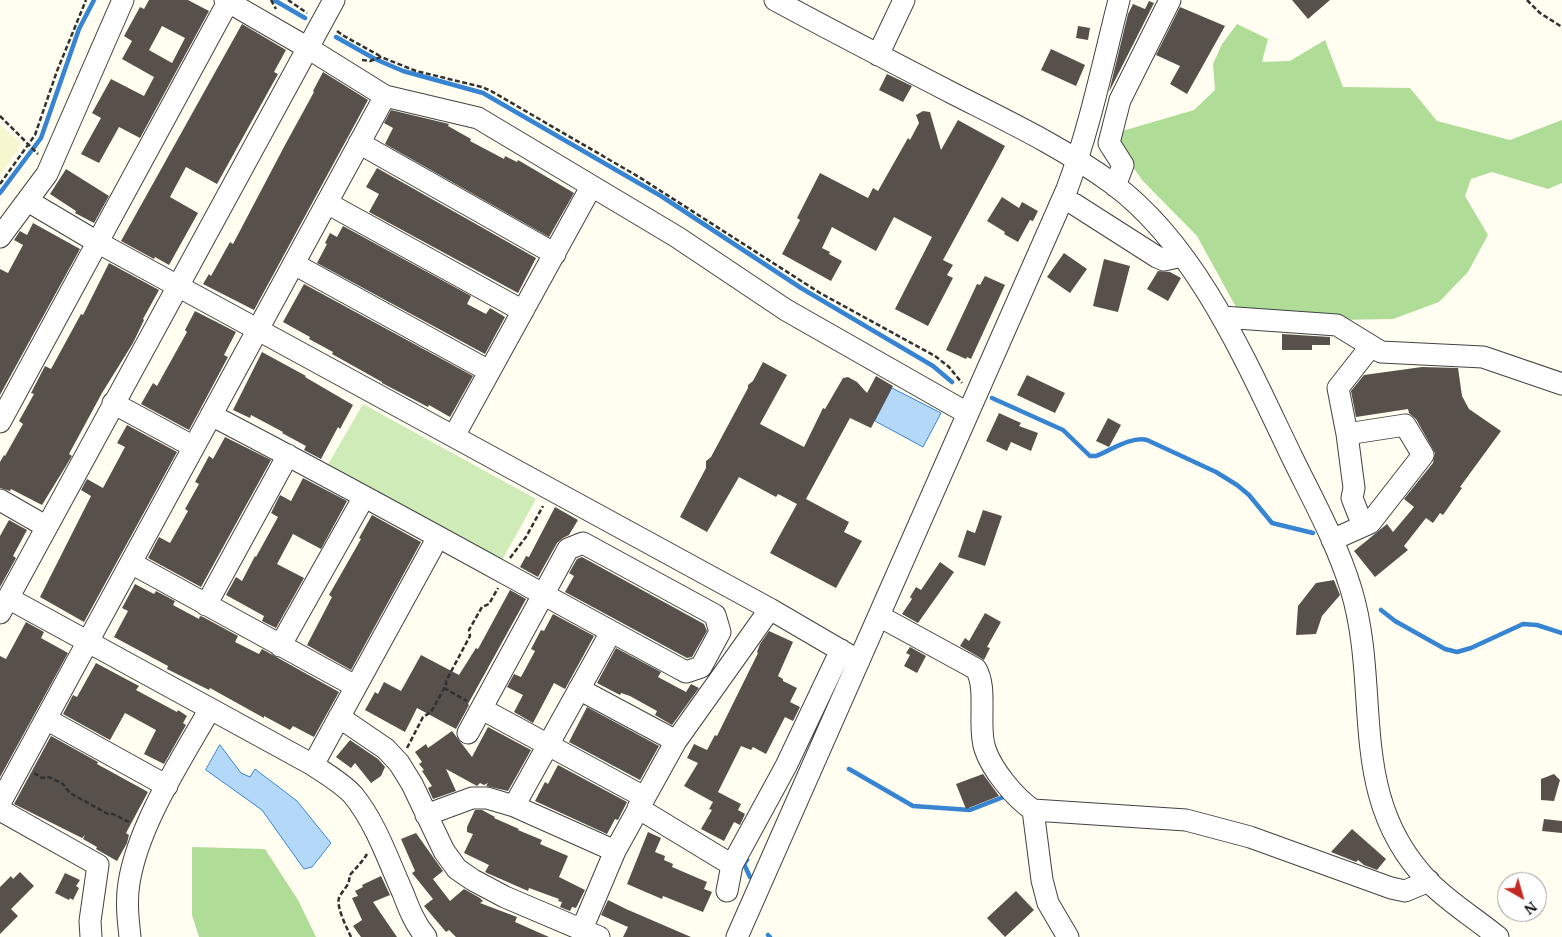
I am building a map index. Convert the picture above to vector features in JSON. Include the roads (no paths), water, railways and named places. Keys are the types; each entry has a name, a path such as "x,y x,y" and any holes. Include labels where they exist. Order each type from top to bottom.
{"street":[{"path":"0,237 47,174 123,0"},
{"path":"334,0 4,605 88,641 313,765 352,793 364,811 384,850 419,929 426,937"},
{"path":"775,0 1050,143 1078,160 1115,186 1161,230 1182,256 1222,317 1242,354 1332,540 1350,587 1357,610 1363,650 1371,760 1380,800 1394,833 1412,862 1429,881 1498,937"},
{"path":"878,55 904,0"},
{"path":"727,891 732,865 773,815 860,661 966,413 1063,198 1078,160 1119,0"},
{"path":"1115,186 1123,165 1110,143 1120,100 1170,0"},
{"path":"0,422 226,1 308,48 385,96 478,118 677,237 786,310 966,413"},
{"path":"0,803 385,96"},
{"path":"359,144 555,254"},
{"path":"454,436 591,187"},
{"path":"28,201 97,242 770,609 860,661"},
{"path":"327,203 523,312"},
{"path":"1074,204 1164,260 1182,256"},
{"path":"294,264 489,371"},
{"path":"1222,317 1337,325 1381,352 1483,357 1562,384"},
{"path":"1363,526 1352,498 1354,488 1347,434 1338,388 1371,346"},
{"path":"114,404 194,447"},
{"path":"212,415 364,496 438,537 504,573 544,595 611,632 686,672 701,667 720,632 715,615 583,543 568,549 544,595 468,733"},
{"path":"1332,540 1370,523 1423,455 1405,425 1347,434"},
{"path":"206,605 288,455"},
{"path":"280,646 364,496"},
{"path":"0,500 47,526"},
{"path":"313,765 438,537"},
{"path":"130,564 355,686"},
{"path":"339,717 374,739 398,761 412,784 444,851 457,869 505,897 590,933 615,851 641,803 676,741 770,609"},
{"path":"879,616 976,669 980,675 982,688 982,736 985,750 999,775 1020,799 1033,810 1186,820 1250,837 1391,888 1405,891 1429,881"},
{"path":"514,806 611,632"},
{"path":"737,937 786,766 841,650"},
{"path":"580,689 676,741"},
{"path":"130,937 128,916 129,884 138,847 167,786 210,709"},
{"path":"482,709 548,745 641,803 732,865"},
{"path":"46,719 167,786"},
{"path":"426,815 472,798 487,798 514,806 615,851"},
{"path":"0,810 98,865 90,921 91,937"},
{"path":"1033,810 1042,880 1048,904 1068,937"}],"water":[{"path":"892,388 941,413 923,447 875,421"},
{"path":"220,745 241,773 250,777 255,769 297,801 331,843 312,867 304,869 262,810 206,770"}],"waterway":[{"path":"0,193 41,138 79,29 94,0"},
{"path":"274,0 305,18"},
{"path":"336,37 375,59 403,71 483,93 661,196 801,288 933,366 952,382"},
{"path":"992,398 1063,430 1090,456 1096,456 1135,440 1147,440 1216,472 1237,485 1249,495 1272,523 1313,533"},
{"path":"1381,610 1395,621 1445,649 1457,652 1471,648 1523,624 1537,625 1562,633"},
{"path":"849,769 913,806 970,810 1006,796"},
{"path":"747,860 744,864 750,877"}]}
